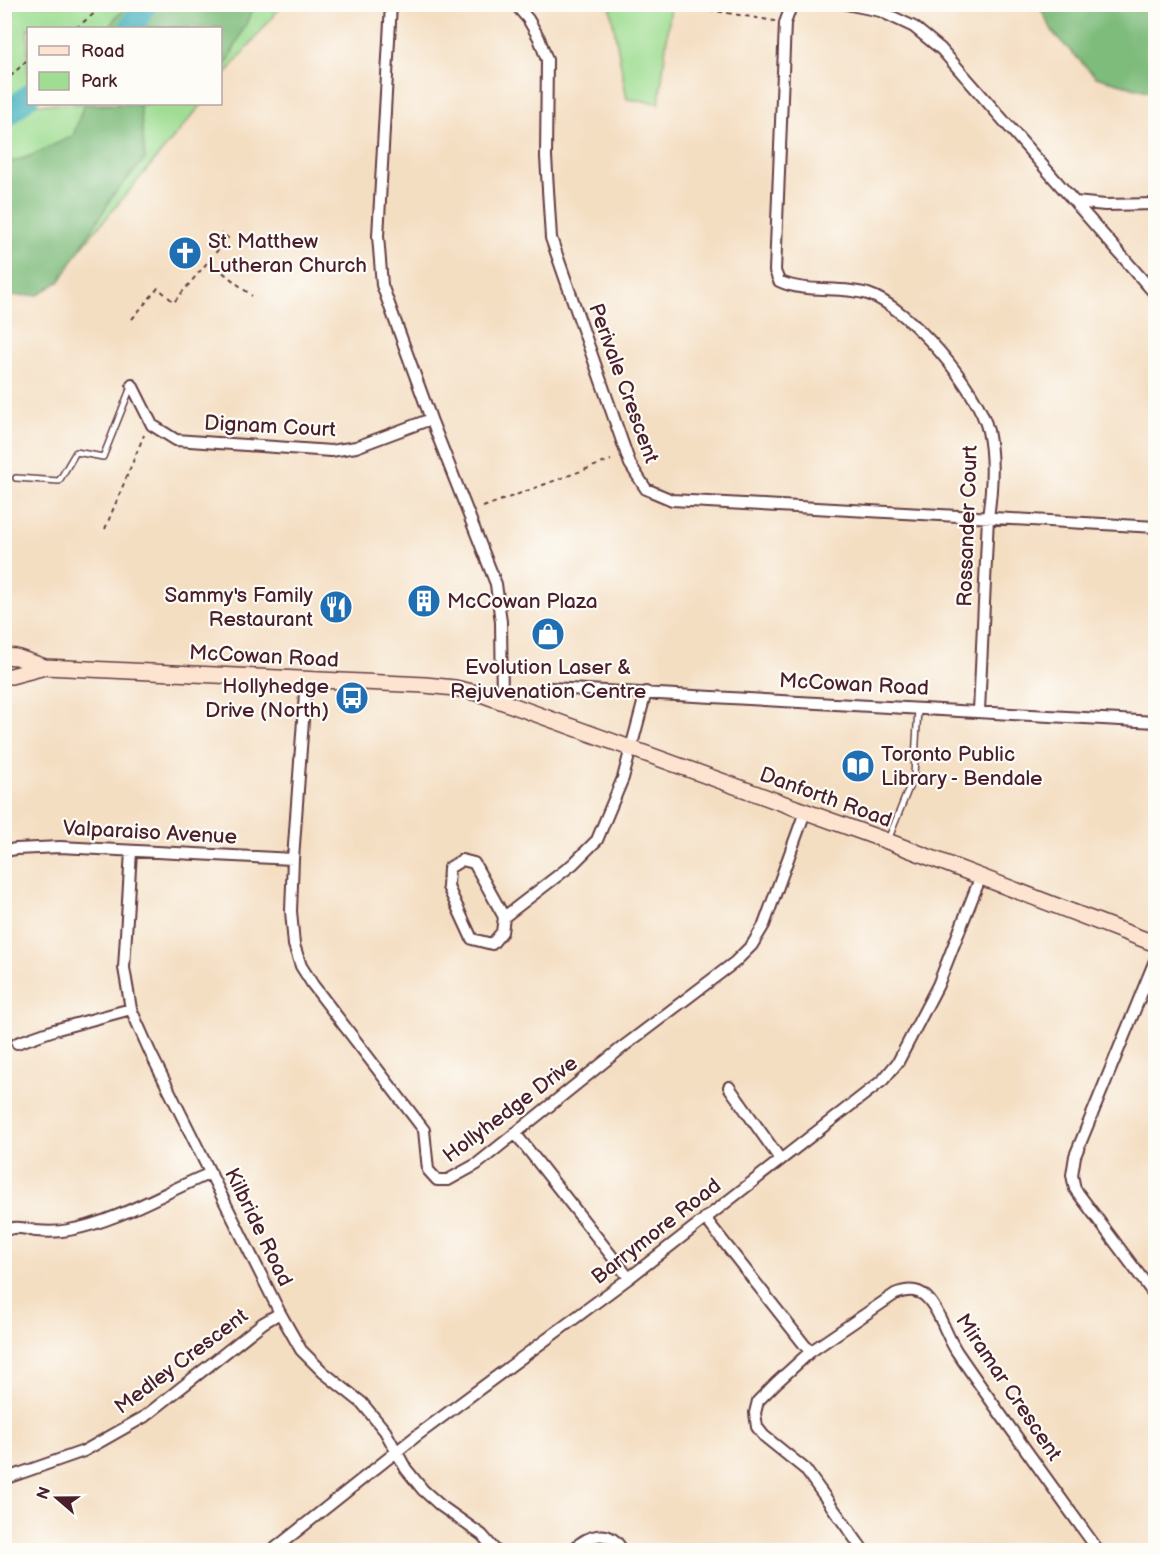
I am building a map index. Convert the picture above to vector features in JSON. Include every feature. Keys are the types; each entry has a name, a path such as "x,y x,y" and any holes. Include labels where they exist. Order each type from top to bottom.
{"main road":[{"name":"McCowan Road","path":"4,656 16,657 45,666 425,685 481,694"},
{"name":"McCowan Road","path":"4,676 45,666"},
{"name":"Danforth Road","path":"481,694 981,876 1155,944"}],"street":[{"path":"391,4 378,236 382,285 431,419 496,584 501,622 502,700"},
{"name":"Perivale Crescent","path":"515,4 528,19 539,38 547,60 546,157 550,238 630,464 646,489 672,500 1155,527"},
{"name":"Rossander Court","path":"792,4 785,23 775,271 779,281 789,286 847,289 869,294 884,301 930,342 963,381 982,412 991,449 979,711"},
{"path":"846,4 880,11 914,27 941,49 1155,295"},
{"path":"1075,202 1105,205 1155,204"},
{"name":"Dignam Court","path":"132,385 152,425 176,440 331,451 356,447 431,419"},
{"name":"Hollyhedge Drive","path":"306,679 293,859 291,911 294,945 301,966 424,1130 428,1170 437,1180 448,1180 477,1164 735,962 752,945 764,925 805,812"},
{"name":"McCowan Road","path":"551,688 1155,722"},
{"path":"504,917 474,863 462,860 449,868 448,887 472,939 492,944 502,932 504,917 573,864 597,840 623,778 646,692"},
{"name":"Valparaiso Avenue","path":"4,851 42,847 293,859"},
{"name":"Kilbride Road","path":"131,851 124,968 131,1009 150,1052 280,1313 301,1350 323,1372 362,1403 385,1431 406,1469 423,1490 441,1506 482,1535 495,1551"},
{"name":"Barrymore Road","path":"273,1551 398,1451 629,1278 883,1080 898,1062 938,985 981,876"},
{"path":"1155,958 1074,1156 1072,1175 1075,1189 1155,1297"},
{"path":"17,1042 131,1009"},
{"path":"729,1087 780,1159"},
{"path":"515,1133 629,1278"},
{"path":"4,1231 9,1228 23,1227 36,1231 67,1231 94,1224 211,1173"},
{"path":"705,1218 810,1352"},
{"name":"Miramar Crescent","path":"863,1551 804,1469 764,1436 757,1427 755,1413 758,1401 810,1352 895,1294 905,1290 915,1291 925,1296 939,1317 953,1347 981,1389 1098,1551"},
{"name":"Medley Crescent","path":"4,1479 84,1451 144,1417 263,1323 280,1313"},
{"path":"572,1551 588,1537 604,1536 618,1543 622,1551"}],"lane":[{"path":"15,478 59,481 75,452 103,457 132,385"},
{"path":"887,842 914,775 918,709"}],"path":[{"path":"77,27 106,4"},
{"path":"674,4 785,23"},
{"path":"4,83 27,60"},
{"path":"132,319 158,288 174,302 228,238 222,233"},
{"path":"209,261 252,296"},
{"path":"105,529 150,420"},
{"path":"483,507 611,460"}],"green space":[{"path":"130,4 255,5 222,69 222,27 111,27 114,19"},
{"path":"5,5 282,5 222,79 222,27 27,27 27,105 201,105 76,254 5,296"},
{"path":"610,5 671,5 659,103 627,99"},
{"path":"1039,5 1155,5 1155,93 1096,77 1054,34"},
{"path":"84,105 140,105 145,159 114,194 60,281 38,295 5,296 5,164 30,156 73,136"}],"waterway":[{"path":"132,27 145,4"},
{"path":"4,118 27,97"}],"place":[{"name":"St. Matthew Lutheran Church","path":"185,253"},
{"name":"McCowan Plaza","path":"424,601"},
{"name":"Sammy's Family Restaurant","path":"336,607"},
{"name":"Evolution Laser & Rejuvenation Centre","path":"548,634"},
{"name":"Hollyhedge Drive (North)","path":"352,698"},
{"name":"Toronto Public Library - Bendale","path":"858,766"}]}
